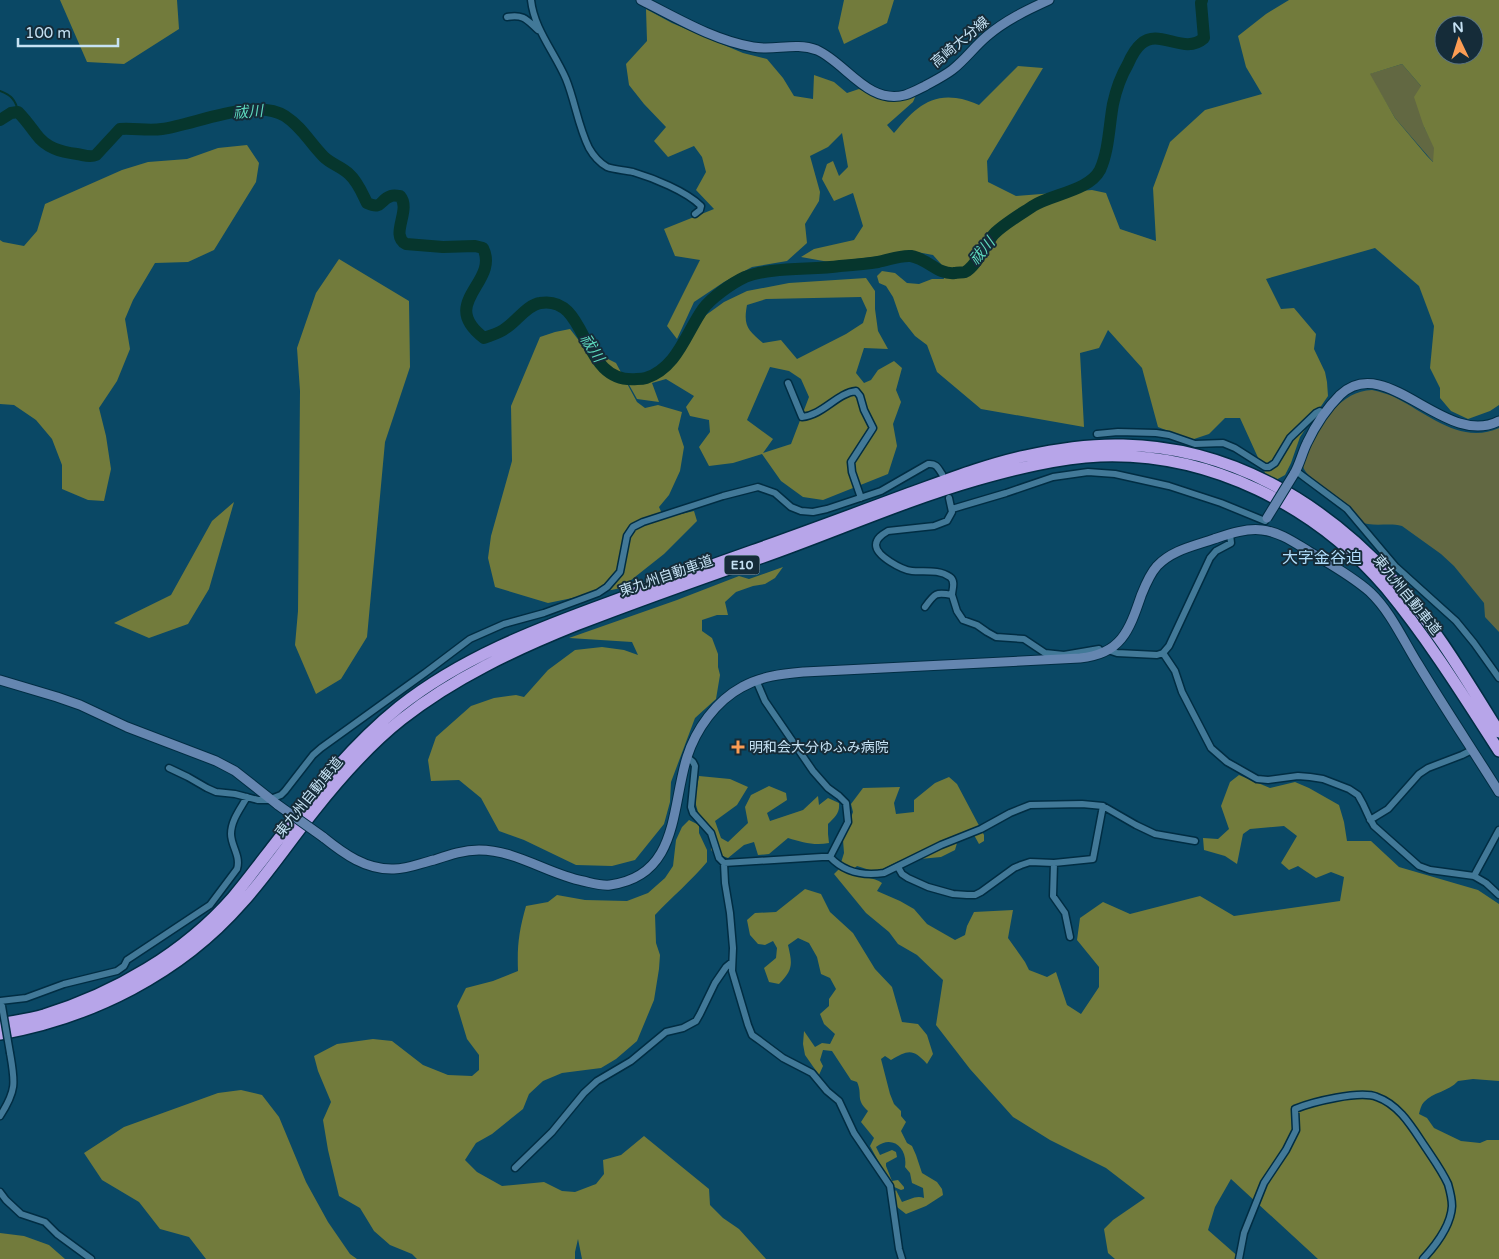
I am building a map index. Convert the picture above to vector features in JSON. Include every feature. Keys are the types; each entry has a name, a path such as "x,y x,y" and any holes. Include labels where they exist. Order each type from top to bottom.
{"highway":[{"name":"東九州自動車道","path":"0,1024 42,1016 112,988 181,945 234,897 306,804 359,743 400,706 453,670 483,653 566,618 928,487 1021,457 1088,446 1122,445 1172,450 1230,465 1264,479 1299,498 1337,525 1394,580 1424,618 1499,732"},
{"name":"東九州自動車道","path":"0,1034 43,1025 84,1012 114,999 153,977 188,953 240,906 316,809 365,753 397,723 420,705 487,664 554,634 622,607 776,553 930,495 975,480 1062,460 1098,456 1123,456 1165,461 1200,468 1249,485 1273,496 1302,514 1331,535 1360,560 1384,585 1452,677 1499,751"}],"street":[{"path":"531,0 536,21 566,79 574,98 585,138 594,155 608,167 634,172 687,196 701,206 700,210 695,214"},
{"name":"高崎大分線","path":"641,0 715,36 754,48 802,46 818,51 871,90 882,96 895,97 918,90 952,70 986,36 1025,10 1049,0"},
{"path":"507,17 524,17 544,34"},
{"path":"788,383 802,417 823,410 849,392 856,391 860,396 864,410 873,428 851,462 852,472 861,498"},
{"path":"0,680 58,697 127,728 216,761 235,771 348,856 373,867 384,869 404,868 458,853 480,850 517,858 570,879 595,884 621,883 634,878 652,866 658,858 666,844 675,814 687,757 700,729 712,711 733,692 756,680 804,672 1094,656 1118,643 1128,631 1147,582 1153,571 1160,564 1177,552 1230,534 1249,530 1264,523 1295,473 1308,441 1342,393 1353,387 1367,384 1379,385 1463,425 1482,426 1499,421"},
{"path":"1097,434 1118,432 1156,433 1169,435 1195,444 1224,443 1265,467 1275,462 1290,438 1316,413 1320,411 1326,414"},
{"path":"275,802 313,755 321,748 433,668 463,643 504,624 544,613 598,593 607,587 620,572 627,536 633,527 643,522 723,496 758,488 775,492 792,507 801,511 813,512 881,491 928,464 935,464 942,474"},
{"path":"952,509 1006,493 1053,476 1088,472 1115,474 1169,486 1205,497 1264,523 1276,533 1350,576 1370,593 1386,612 1499,792"},
{"path":"1295,473 1347,509 1395,566 1456,621 1474,642 1499,678"},
{"path":"949,498 952,509 950,518 944,523 934,526 888,531 877,540 876,547 880,554 912,571 932,571 950,577 953,580 952,596 957,611 963,620 977,624 996,637 1024,639 1045,654 1077,654 1099,649 1116,653 1157,655 1164,653 1210,558 1216,551 1231,543 1230,534"},
{"path":"925,607 934,595 952,596"},
{"path":"1164,653 1175,671 1182,692 1211,748 1227,762 1257,779 1310,777 1322,779 1349,789 1358,796 1374,826 1419,866 1430,870 1474,876 1486,883 1499,895"},
{"path":"756,680 768,706 813,771 828,788 846,803 848,822 830,858"},
{"path":"1370,820 1388,810 1419,774 1428,768 1472,750"},
{"path":"687,757 695,766 691,807 693,813 711,833 719,858 724,863 730,913 732,971 752,1035 783,1058 812,1074 839,1101 854,1134 890,1186 899,1250 902,1259"},
{"path":"168,768 211,790 275,802"},
{"path":"0,1116 13,1093 14,1079 1,1003 26,998 64,984 117,971 128,960 210,905 237,869 239,862 231,835 233,823 247,797"},
{"path":"724,863 822,857 830,858 842,867 863,874 874,875 898,867 941,844 981,830 1021,808 1042,804 1092,804 1103,806 1155,834 1195,841"},
{"path":"898,867 902,874 908,878 928,886 953,894 975,895 1014,868 1030,862 1093,859 1103,806"},
{"path":"1474,876 1499,830"},
{"path":"1054,862 1053,896 1065,913 1070,937"},
{"path":"515,1168 552,1132 584,1093 597,1081 631,1061 666,1032 683,1028 696,1021 715,982 732,962"},
{"path":"1239,1259 1244,1233 1264,1183 1286,1150 1296,1130 1295,1109 1305,1105 1348,1096 1369,1094 1387,1101 1396,1108 1408,1122 1448,1185 1452,1208 1446,1227 1434,1247 1423,1259"},
{"path":"0,1192 21,1214 45,1222 57,1234 91,1259"}],"green space":[{"path":"60,0 177,0 179,29 124,64 87,62"},
{"path":"844,0 894,0 887,23 844,44 838,28"},
{"path":"1289,0 1499,0 1499,405 1490,411 1468,419 1451,411 1440,398 1440,388 1430,368 1434,326 1419,286 1375,248 1266,279 1281,309 1294,308 1316,334 1314,349 1325,372 1328,396 1300,437 1285,475 1276,480 1265,473 1240,418 1225,418 1209,434 1191,440 1158,427 1142,368 1108,330 1099,348 1080,353 1084,427 981,409 937,372 927,345 915,336 900,317 893,297 886,286 879,283 877,276 882,271 895,273 907,283 919,284 932,279 944,279 941,264 933,255 917,252 829,262 801,257 814,249 854,240 863,226 853,193 834,201 822,179 827,164 833,161 839,176 848,167 842,133 828,147 810,156 820,192 819,201 805,224 807,243 787,261 752,267 724,282 694,302 677,339 667,326 700,260 675,256 664,229 714,209 696,190 706,172 702,157 694,146 668,157 654,141 666,127 629,85 626,64 647,41 646,9 672,23 743,53 767,59 783,78 794,96 813,99 814,75 834,82 847,93 859,89 887,100 916,95 913,102 887,125 894,133 913,112 928,102 936,99 956,98 979,105 1018,66 1043,68 987,161 988,182 1016,196 1092,190 1106,193 1120,229 1156,241 1153,188 1170,142 1205,110 1262,94 1246,67 1238,36 1266,14","holes":["1402,64 1421,86 1414,97 1424,127 1434,148 1433,162 1395,118 1370,74"]},
{"path":"1402,64 1421,86 1424,127 1435,148 1434,163 1395,118 1369,74"},
{"path":"247,145 259,163 256,182 214,250 188,262 155,263 133,300 125,319 130,349 117,381 99,408 111,469 104,501 88,500 62,489 62,465 52,439 36,420 14,405 0,404 0,240 24,246 37,231 45,204 122,170 148,162 187,159 218,148"},
{"path":"339,259 409,301 410,367 385,442 367,637 341,679 316,694 295,645 298,611 300,391 297,348 316,293"},
{"path":"866,278 875,291 878,331 888,349 864,348 856,373 864,383 871,380 878,370 894,361 902,368 896,390 901,402 893,424 897,446 888,474 823,500 803,497 781,481 762,454 733,463 709,466 699,447 710,432 709,420 690,416 686,407 694,396 666,379 652,383 659,402 637,399 623,374 657,376 686,348 694,331 706,315 724,302 747,291 789,283","holes":["861,297 867,310 863,323 846,334 797,359 781,340 763,343 750,331 746,323 747,305 766,299","770,367 789,371 801,379 809,397 791,444 763,453 773,439 747,420"]},
{"path":"570,329 584,347 616,363 637,402 645,408 658,405 682,412 678,429 684,447 680,471 669,495 659,507 664,518 694,511 697,521 664,554 621,588 548,603 495,587 488,558 491,536 512,461 511,406 540,337"},
{"path":"1372,390 1395,397 1434,420 1459,431 1472,433 1499,428 1499,632 1485,617 1484,603 1454,566 1441,554 1402,526 1364,523 1304,469 1305,458 1326,418 1351,396"},
{"path":"234,502 209,589 188,624 149,638 114,623 171,595 212,521"},
{"path":"783,567 775,578 765,584 736,592 725,602 728,615 717,615 702,620 702,631 712,638 718,654 720,675 716,699 695,718 671,782 670,802 664,824 635,860 612,866 576,865 524,840 499,831 481,798 459,780 431,781 428,760 436,737 471,706 494,698 516,695 524,697 548,670 575,650 602,647 624,650 638,655 632,642 569,638 739,576 749,579"},
{"path":"1239,775 1270,788 1295,782 1309,788 1339,805 1347,841 1371,841 1399,867 1478,890 1499,904 1499,1081 1473,1079 1458,1081 1450,1088 1424,1102 1419,1114 1427,1118 1434,1128 1461,1141 1480,1143 1487,1140 1499,1140 1499,1259 1318,1259 1231,1179 1215,1207 1208,1230 1241,1259 1115,1259 1108,1253 1104,1229 1113,1220 1145,1198 1106,1168 1050,1140 1013,1117 970,1069 936,1025 943,980 917,955 898,944 889,932 866,913 834,874 839,869 844,853 843,840 853,812 851,804 863,788 900,787 894,803 896,814 914,812 914,800 935,783 949,777 957,784 984,835 984,841 979,844 974,835 957,843 955,850 941,857 899,861 876,872 857,866 848,874 879,881 882,883 877,891 914,909 927,924 955,940 965,935 974,912 1013,910 1008,938 1029,970 1047,977 1056,972 1067,1005 1081,1014 1099,987 1099,967 1077,940 1080,918 1103,902 1130,914 1200,896 1234,916 1340,901 1344,877 1331,872 1316,878 1298,866 1289,870 1281,863 1297,836 1284,826 1250,829 1243,834 1237,864 1225,856 1204,850 1203,838 1218,839 1229,829 1221,806 1230,782"},
{"path":"699,776 730,779 748,787 737,805 715,821 721,838 728,842 748,823 745,807 751,795 769,786 786,793 787,800 767,813 770,821 803,810 818,796 819,805 828,798 839,803 838,812 828,824 829,843 813,844 788,838 769,854 758,855 754,842 744,845 728,858 714,853 711,850 711,836 696,805 695,799"},
{"path":"689,820 699,825 699,833 707,850 707,862 655,915 656,943 660,955 659,969 654,1000 637,1041 616,1059 601,1068 562,1073 543,1081 529,1094 523,1109 492,1134 476,1143 465,1160 477,1172 502,1186 544,1182 562,1191 575,1192 596,1184 604,1174 603,1160 621,1155 644,1136 709,1189 710,1205 723,1218 739,1229 766,1259 582,1259 578,1239 575,1259 417,1259 412,1254 390,1245 374,1231 360,1208 339,1196 323,1120 331,1102 314,1056 337,1044 373,1039 392,1041 423,1065 448,1075 472,1076 479,1070 479,1055 467,1039 457,1006 466,988 493,981 518,971 519,938 526,906 548,902 557,895 585,900 627,901 648,893 665,878 673,866 676,840 682,827"},
{"path":"805,889 821,894 830,912 853,933 875,969 892,987 902,1022 918,1024 927,1035 933,1054 927,1064 918,1055 910,1052 891,1060 885,1056 881,1059 890,1094 906,1122 901,1131 907,1143 912,1146 922,1173 937,1182 942,1189 943,1195 926,1206 906,1214 897,1207 893,1194 896,1190 902,1202 915,1197 924,1198 923,1188 912,1183 910,1173 905,1167 902,1149 898,1145 888,1142 876,1147 880,1155 892,1150 896,1152 897,1157 886,1163 886,1166 892,1181 898,1180 904,1187 901,1190 892,1186 870,1146 874,1138 861,1122 868,1111 860,1100 857,1082 851,1080 832,1051 823,1050 820,1060 823,1066 819,1075 805,1055 803,1044 804,1031 815,1047 822,1043 830,1044 835,1034 824,1024 820,1014 829,1006 829,999 836,989 830,978 821,974 817,957 809,943 798,938 788,945 791,966 787,974 779,984 769,982 764,968 776,958 777,948 773,941 765,945 758,944 750,935 747,920 755,913 776,912"},
{"path":"241,1090 262,1095 279,1117 306,1182 328,1222 350,1254 357,1259 206,1259 189,1237 160,1229 139,1202 102,1180 84,1153 124,1127 218,1093"},
{"path":"0,1233 24,1236 49,1245 65,1259 0,1259"}],"waterway":[{"name":"祓川","path":"0,120 11,113 18,112 44,143 65,152 91,156 96,155 120,129 162,129 224,114 258,109 272,111 285,116 301,130 324,157 352,177 367,203 378,205 391,196 400,196 404,208 400,235 401,240 406,244 443,247 475,246 483,248 486,260 484,272 472,293 466,314 471,325 484,338 504,330 535,304 556,304 568,312 604,368 618,377 641,379 657,373 666,366 680,349 703,309 722,291 745,277 791,269 864,264 907,256 923,260 943,272 965,272 977,260 994,234 1008,223 1033,206 1088,183 1095,177 1100,170 1105,154 1117,88 1133,53 1141,44 1156,38 1188,44 1196,43 1204,38 1202,0"},
{"path":"0,91 12,98 18,112"}],"place":[{"name":"明和会大分ゆふみ病院","path":"738,747"}],"district":[{"name":"大字金谷迫","path":"1322,558"}]}
